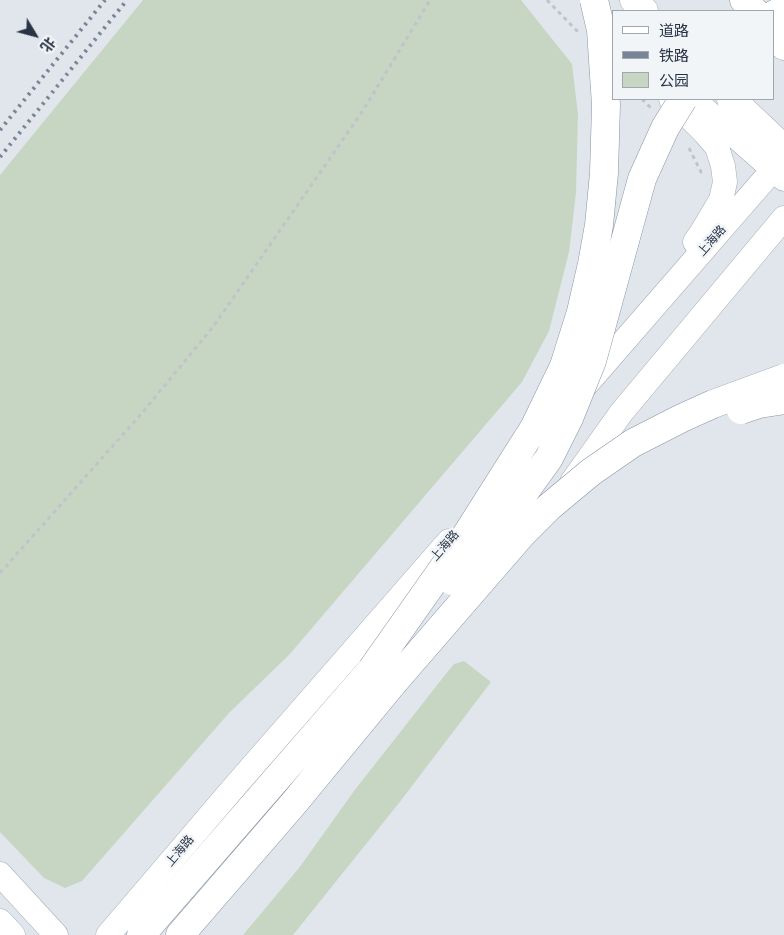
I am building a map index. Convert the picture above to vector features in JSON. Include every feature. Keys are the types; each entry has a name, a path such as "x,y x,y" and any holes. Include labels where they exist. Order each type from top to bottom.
{"main road":[{"path":"578,0 612,37"},
{"path":"593,0 612,20"},
{"path":"382,676 465,537 534,428 564,366 581,312 599,225 604,173 606,105 601,30 593,0"},
{"path":"634,0 643,10"},
{"path":"744,0 753,10"},
{"path":"774,34 784,46"},
{"path":"564,410 702,232 721,200 725,182 723,166 717,147 706,133 672,100"},
{"path":"180,935 294,803 382,676 472,561 549,458 569,418 592,360 642,179 665,128 682,100"},
{"path":"694,100 781,164"},
{"path":"732,100 781,164"},
{"name":"上海路","path":"108,935 236,785 781,164"},
{"path":"196,935 529,542 621,413 784,218"},
{"path":"621,413 769,253 784,242"},
{"path":"382,676 549,507 590,472 633,443 682,418 712,404 784,378"},
{"path":"382,676 528,535 559,508 626,462 676,435 725,414 759,404 784,400"},
{"name":"上海路","path":"141,935 382,676"},
{"path":"0,874 56,935"},
{"path":"0,921 13,935"}],"path":[{"path":"0,573 142,413 213,327 364,108 430,0"}],"green space":[{"path":"143,0 521,0 572,64 578,114 576,193 569,252 549,331 522,382 289,655 229,713 82,881 65,888 44,878 0,832 0,175"},
{"path":"464,661 491,682 399,803 293,935 243,935 299,868 354,791 445,675 454,664"}],"railway":[{"path":"0,130 105,0"},
{"path":"0,157 127,0"}]}
